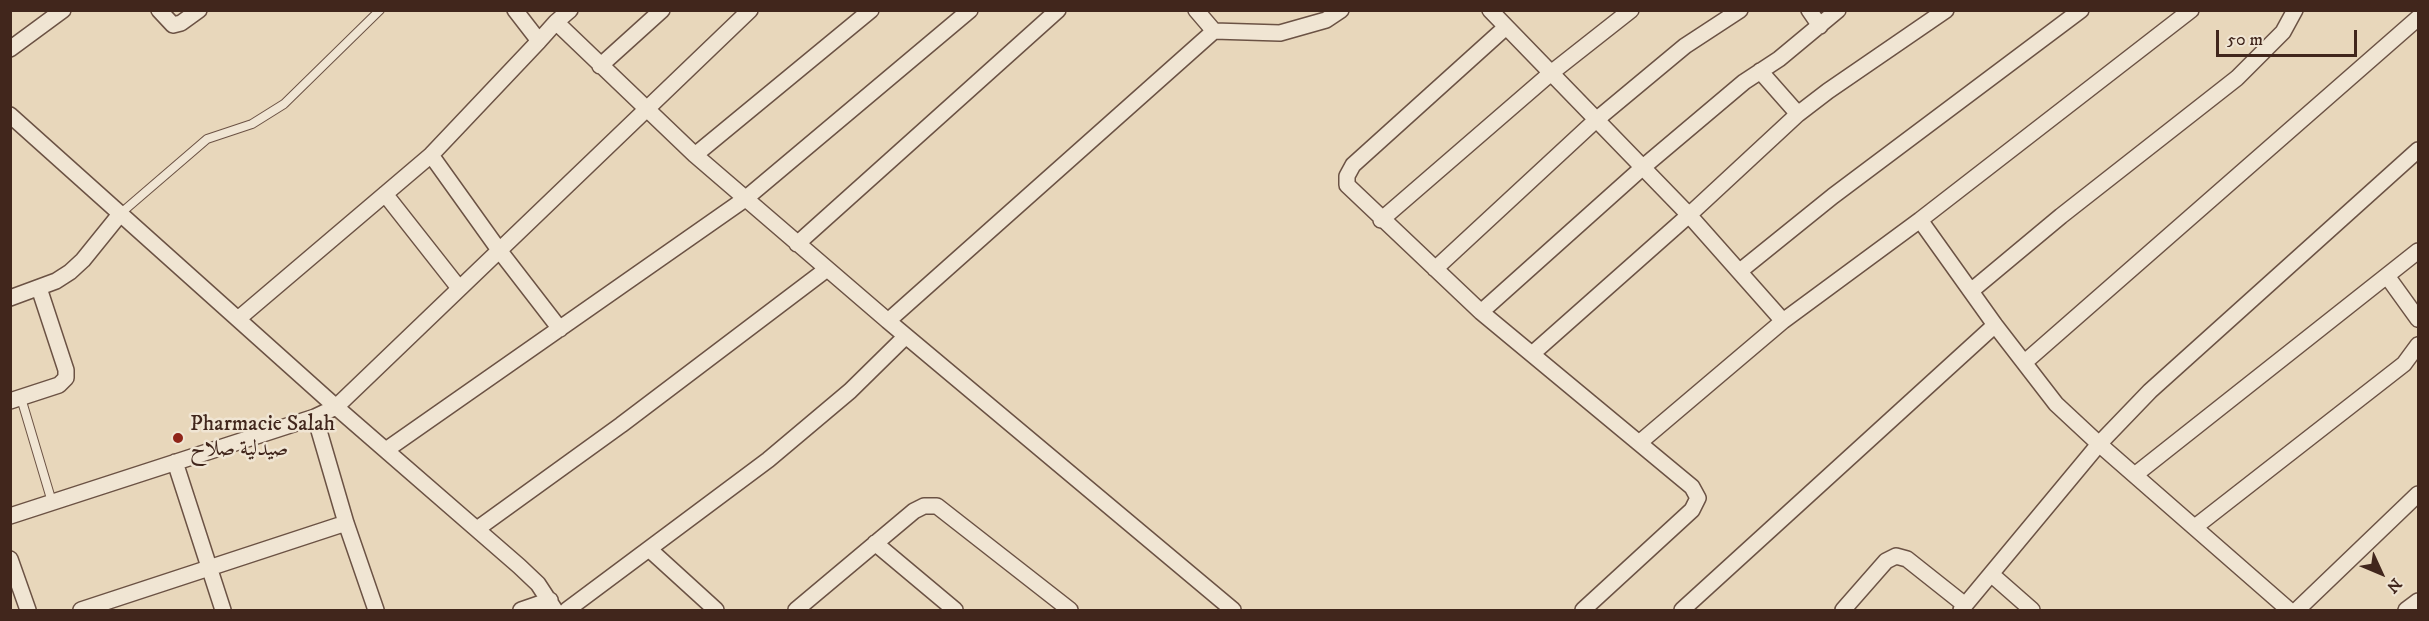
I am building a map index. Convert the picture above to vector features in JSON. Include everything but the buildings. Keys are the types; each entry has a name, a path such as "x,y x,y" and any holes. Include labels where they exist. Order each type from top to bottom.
{"street":[{"path":"10,49 63,10"},
{"path":"159,10 173,25 181,23 199,10"},
{"path":"514,10 539,41"},
{"path":"238,319 431,155 556,22 570,10"},
{"path":"600,66 662,10"},
{"path":"10,516 315,417 336,406 750,10"},
{"path":"695,155 871,10"},
{"path":"386,450 745,199 970,10"},
{"path":"797,244 1058,10"},
{"path":"1196,10 1214,31"},
{"path":"888,321 1214,31 1280,33 1326,20 1341,10"},
{"path":"1490,10 1689,215 1783,321"},
{"path":"1382,220 1551,73 1632,10"},
{"path":"1435,269 1596,120 1685,46 1740,10"},
{"path":"1809,10 1820,26"},
{"path":"1481,312 1642,168 1744,82 1779,59 1838,10"},
{"path":"1532,354 1689,215 1798,114 1946,10"},
{"path":"1740,271 1833,196 2081,10"},
{"path":"1639,443 1783,321 1920,220 2192,10"},
{"path":"1971,291 2061,216 2237,78 2283,32 2295,10"},
{"path":"2025,362 2418,18"},
{"path":"556,22 645,109 745,199 1233,610"},
{"path":"1506,27 1353,165 1347,176 1347,185 1481,312 1692,487 1698,498 1692,510 1583,610"},
{"path":"1760,71 1798,114"},
{"path":"10,115 17,132 121,213 538,584 553,605 520,610"},
{"path":"1843,610 1886,561 1896,556 1906,559 1963,608 2099,444 2150,391 2418,150"},
{"path":"431,155 499,250 560,329"},
{"path":"386,194 459,288"},
{"path":"10,298 39,288 70,272 83,260 121,213"},
{"path":"1920,220 1995,325 2056,404 2289,610"},
{"path":"2136,474 2418,251"},
{"path":"477,529 621,425 827,269"},
{"path":"2387,276 2418,319"},
{"path":"16,399 59,385 66,378 66,370 39,288"},
{"path":"1682,610 1995,325"},
{"path":"578,608 649,549 768,460 850,392 906,336"},
{"path":"2195,527 2404,364 2418,345"},
{"path":"315,417 374,610"},
{"path":"175,462 223,610"},
{"path":"2297,610 2418,494"},
{"path":"808,607 875,543 914,510 924,506 937,506 1070,610"},
{"path":"81,610 120,604 209,567 346,523"},
{"path":"875,543 954,610"},
{"path":"649,549 716,610"},
{"path":"10,559 28,610"},
{"path":"1991,574 2032,610"},
{"path":"2406,610 2418,601"}],"lane":[{"path":"121,213 207,139 252,124 284,104 380,10"},
{"path":"16,399 52,502"}],"place":[{"name":"Pharmacie Salah صيدلية صلاح","path":"178,438"}]}
